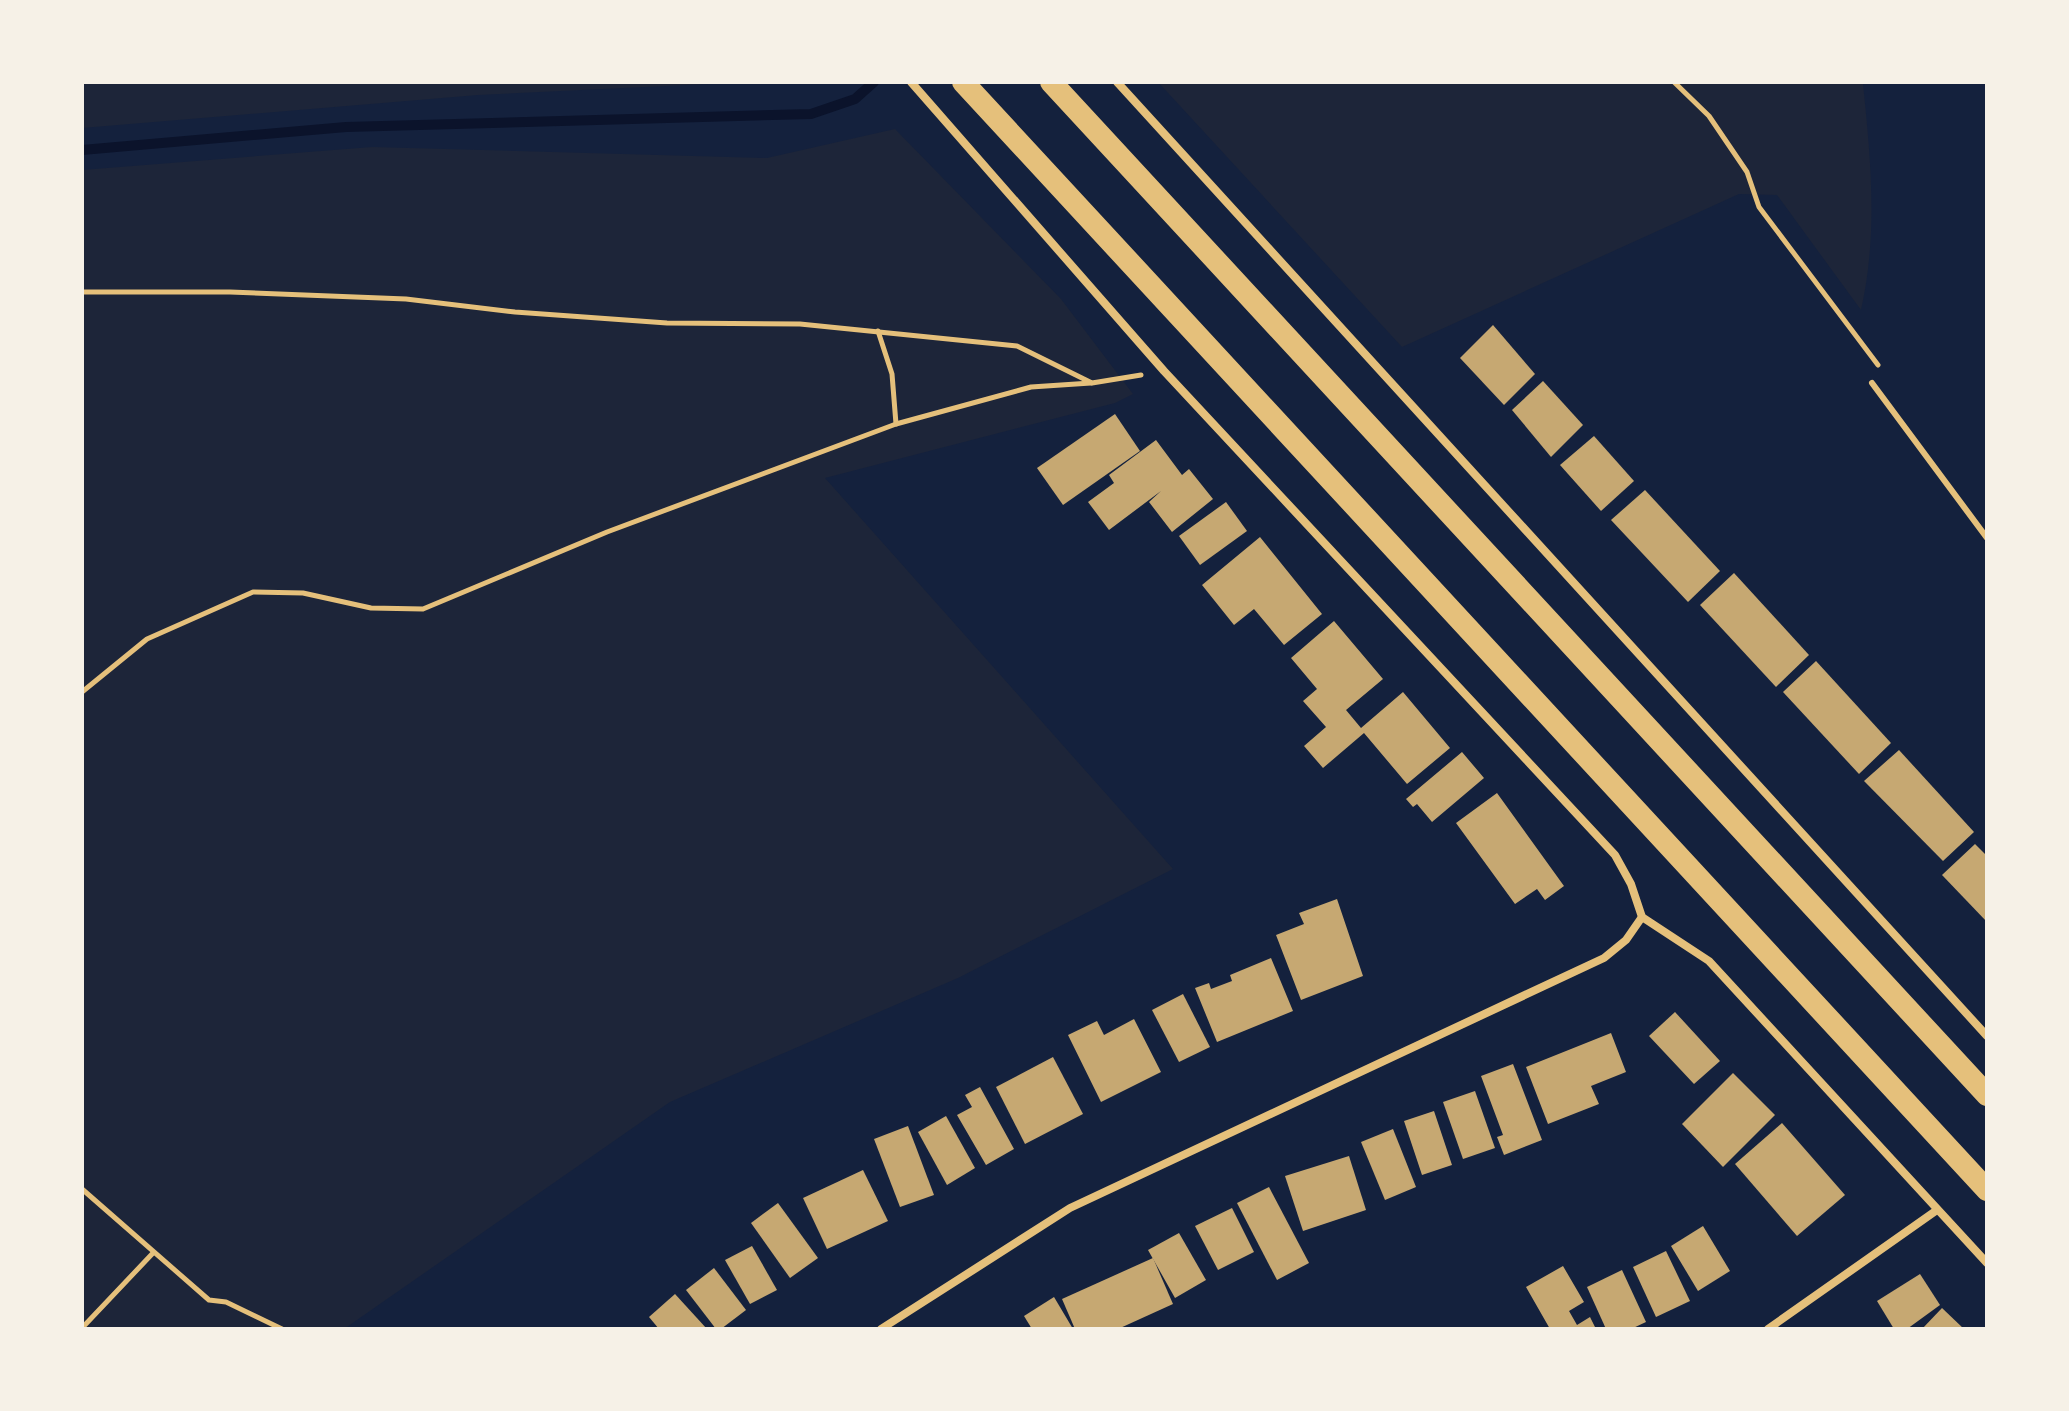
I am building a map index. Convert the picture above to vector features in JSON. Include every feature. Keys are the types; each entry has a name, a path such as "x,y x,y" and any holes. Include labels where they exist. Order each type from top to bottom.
{"highway":[{"path":"963,82 1987,1190"},
{"path":"1051,82 1987,1095"}],"street":[{"path":"911,82 1164,371 1615,855 1631,884 1642,917 1709,961 1987,1263"},
{"path":"1117,82 1987,1036"},
{"path":"881,1329 1070,1208 1604,958 1626,940 1642,917"},
{"path":"1768,1329 1937,1210"}],"lane":[{"path":"1872,383 1987,538"}],"path":[{"path":"1674,82 1709,116 1747,172 1759,207 1885,374"},
{"path":"82,292 390,298 667,323 800,324 878,331 1017,346 1092,383"},
{"path":"878,331 892,374 896,424"},
{"path":"82,692 147,639 253,592 303,593 371,608 423,609 607,532 896,424 1031,387 1092,383 1164,371"},
{"path":"82,1189 209,1300 226,1302 282,1329"},
{"path":"82,1328 153,1253"}],"shaded area":[{"path":"82,82 750,82 478,95 82,128"},
{"path":"1158,82 1865,82 1871,226 1861,310 1777,195 1739,194 1402,347"},
{"path":"895,129 1061,299 1133,394 1115,403 825,478 1173,869 958,978 670,1102 344,1329 82,1329 82,170 372,147 767,158"}],"building":[{"path":"1493,325 1535,374 1504,405 1460,358"},
{"path":"1543,381 1583,425 1551,457 1512,410"},
{"path":"1115,414 1140,451 1063,505 1037,468"},
{"path":"1594,436 1634,481 1601,511 1560,465"},
{"path":"1156,440 1182,475 1189,469 1213,499 1172,532 1149,502 1161,491 1109,530 1088,502 1114,483 1109,475"},
{"path":"1645,490 1720,571 1688,602 1611,520"},
{"path":"1226,502 1247,531 1200,565 1179,536"},
{"path":"1260,537 1322,614 1284,645 1254,609 1234,625 1202,585"},
{"path":"1734,573 1809,655 1776,687 1700,605"},
{"path":"1334,621 1383,679 1346,710 1361,728 1403,692 1450,748 1407,784 1364,733 1323,768 1304,746 1326,727 1303,701 1317,689 1291,658"},
{"path":"1816,661 1891,743 1859,774 1783,692"},
{"path":"1899,750 1974,832 1943,861 1864,781"},
{"path":"1462,752 1484,778 1432,822 1417,804 1413,807 1406,799"},
{"path":"1497,793 1564,886 1545,900 1537,889 1515,904 1456,823"},
{"path":"1975,844 1987,856 1987,922 1942,875"},
{"path":"1337,899 1363,976 1301,1000 1276,935 1304,924 1299,913"},
{"path":"1271,958 1293,1011 1217,1042 1195,988 1209,983 1211,989 1232,981 1230,975"},
{"path":"1183,994 1210,1047 1179,1062 1152,1010"},
{"path":"1675,1012 1720,1061 1694,1084 1649,1036"},
{"path":"1134,1019 1161,1072 1101,1102 1068,1035 1097,1021 1104,1035"},
{"path":"1611,1033 1626,1072 1591,1086 1599,1104 1548,1124 1526,1067"},
{"path":"1053,1057 1083,1114 1025,1144 996,1087"},
{"path":"1513,1064 1542,1140 1504,1155 1497,1137 1503,1135 1481,1076"},
{"path":"1733,1073 1775,1115 1723,1167 1682,1124"},
{"path":"980,1087 1014,1149 986,1165 957,1115 972,1107 965,1095"},
{"path":"1475,1091 1495,1148 1463,1159 1443,1102"},
{"path":"1434,1111 1452,1165 1422,1175 1404,1121"},
{"path":"946,1116 975,1168 947,1185 918,1132"},
{"path":"1782,1123 1845,1195 1797,1236 1735,1164"},
{"path":"908,1126 934,1195 900,1207 874,1139"},
{"path":"1393,1129 1416,1187 1385,1200 1361,1142"},
{"path":"1349,1156 1366,1210 1303,1231 1285,1176"},
{"path":"863,1170 888,1221 827,1249 803,1198"},
{"path":"1269,1187 1309,1263 1277,1280 1237,1203"},
{"path":"778,1203 818,1258 790,1278 751,1223"},
{"path":"1232,1208 1254,1252 1218,1270 1195,1226"},
{"path":"1703,1226 1730,1271 1698,1291 1671,1246"},
{"path":"1179,1233 1206,1280 1175,1298 1148,1250"},
{"path":"752,1246 777,1290 750,1304 725,1260"},
{"path":"1666,1251 1690,1301 1656,1317 1633,1267"},
{"path":"1153,1258 1173,1304 1118,1329 1075,1329 1062,1299"},
{"path":"1563,1266 1584,1302 1569,1311 1577,1325 1590,1317 1596,1329 1550,1329 1526,1287"},
{"path":"714,1268 746,1310 721,1329 716,1329 686,1290"},
{"path":"1622,1270 1646,1322 1631,1329 1606,1329 1587,1287"},
{"path":"1920,1274 1940,1305 1907,1329 1894,1329 1877,1301"},
{"path":"675,1294 707,1329 659,1329 649,1317"},
{"path":"1054,1297 1073,1329 1032,1329 1024,1316"},
{"path":"1942,1308 1964,1329 1922,1329"}],"waterway":[{"path":"82,150 346,127 811,114 855,99 874,82"}]}
